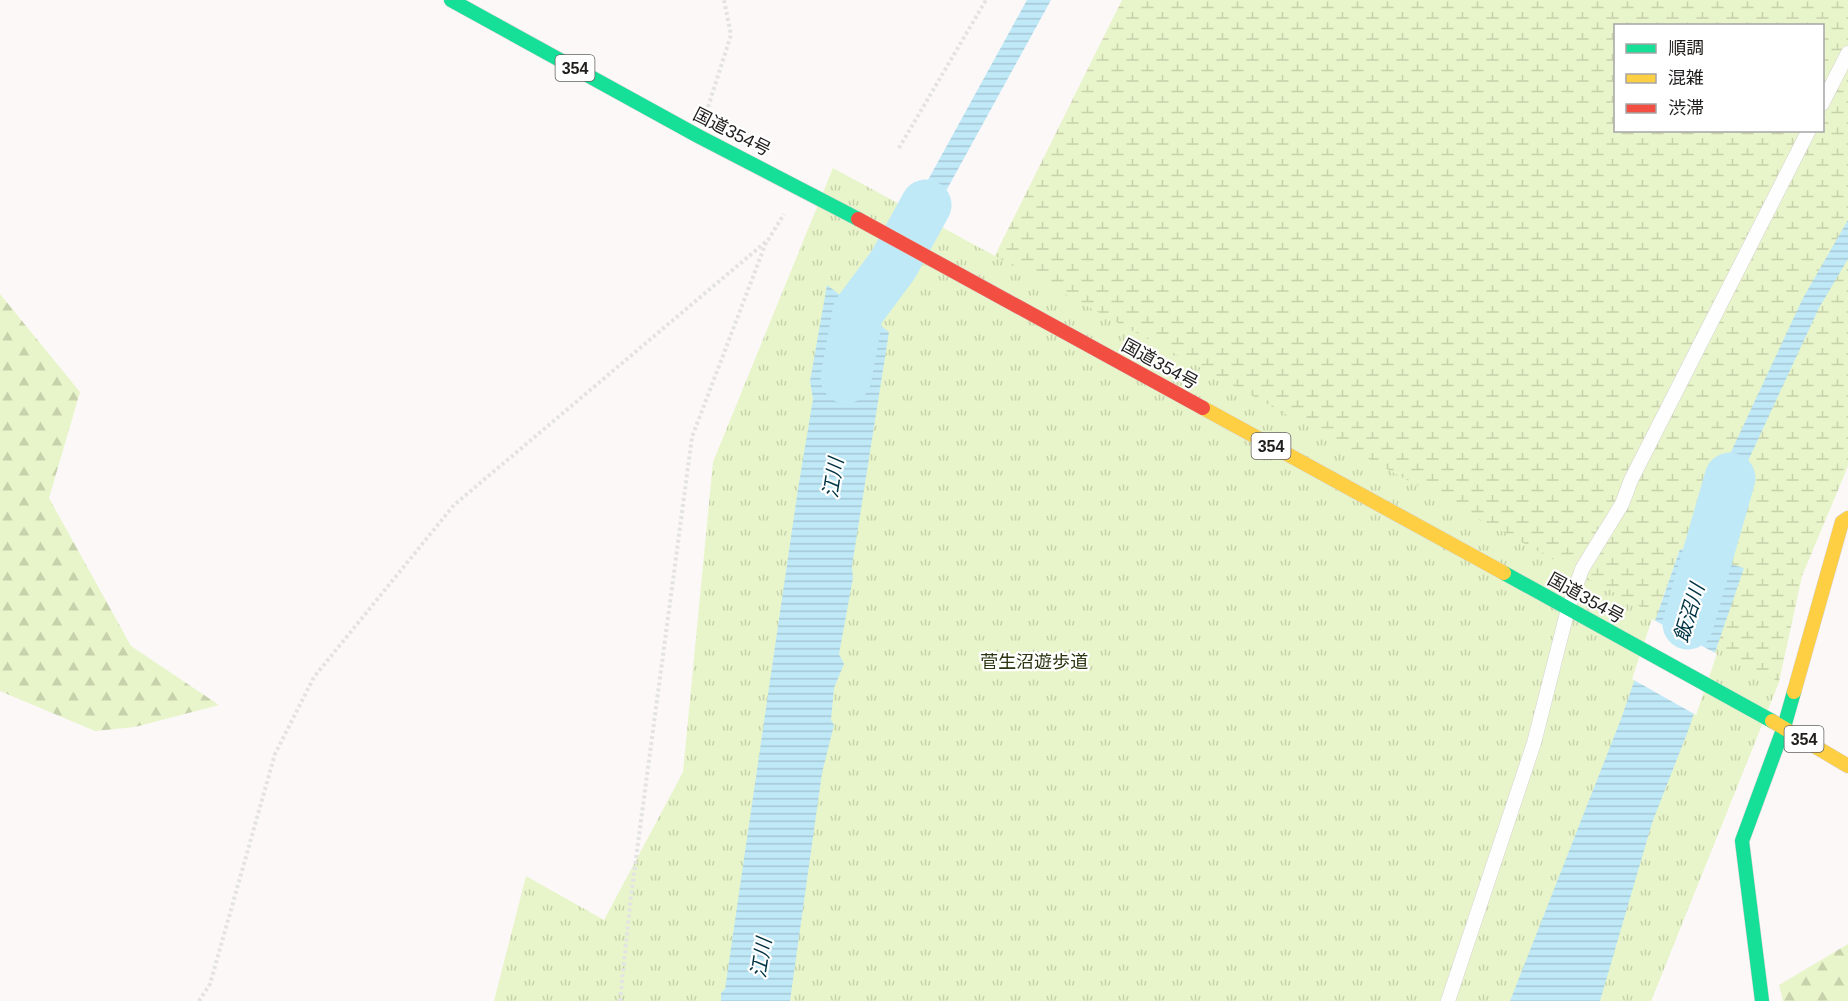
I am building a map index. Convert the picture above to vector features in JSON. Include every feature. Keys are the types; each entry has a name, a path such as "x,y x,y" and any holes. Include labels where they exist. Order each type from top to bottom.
{"main road":[{"name":"国道354号","path":"451,0 699,136 866,223 1784,727 1848,766"},
{"path":"1762,1001 1742,842 1784,727 1842,522 1848,518"}],"lane":[{"path":"1824,100 1848,53"},
{"path":"1448,1001 1534,743 1568,609 1582,569 1622,504 1631,480 1808,132"}],"path":[{"path":"699,136 731,35 724,0"},
{"path":"899,148 986,0"},
{"path":"620,1001 632,884 692,437 768,240 801,189"},
{"path":"199,1001 210,984 275,754 314,677 454,505 768,240"}],"green space":[{"path":"1122,0 1848,0 1848,466 1802,576 1779,682 1651,1001 1680,549 1621,719 907,1001 936,374"},
{"name":"菅生沼遊歩道","path":"833,168 1779,682 1651,1001 494,1001 526,876 604,920 683,772 713,462"},
{"path":"0,294 80,392 49,498 131,646 219,705 135,727 95,731 0,691"},
{"path":"1848,944 1848,1001 1783,1001 1779,985"}],"water":[{"path":"1027,0 1051,0 902,271 884,260"},
{"path":"1848,220 1848,259 1819,308 1741,476 1717,547 1708,542 1723,469 1803,298"},
{"path":"827,285 889,332 852,566 853,578 839,654 844,664 834,688 831,720 834,725 822,773 790,1001 721,1001 721,993 725,989 813,399 810,381"},
{"path":"1680,549 1744,568 1688,731 1652,823 1600,1001 1510,1001 1621,719"}],"pier":[{"path":"902,220 926,233 902,274 881,260"},
{"path":"1652,619 1717,654 1696,715 1632,679"}],"waterway":[{"name":"江川","path":"846,378 858,312 893,265 926,205"},
{"name":"飯沼川","path":"1688,624 1730,478"}],"traffic: fast":[{"path":"451,0 698,136 858,219"},
{"path":"1504,573 1772,721"},
{"path":"1762,1001 1742,841 1784,727 1794,692"}],"traffic: slow":[{"path":"1203,408 1504,573"},
{"path":"1794,692 1842,522 1848,518"},
{"path":"1772,721 1848,766"}],"traffic: jam":[{"path":"858,219 1203,408"}]}
